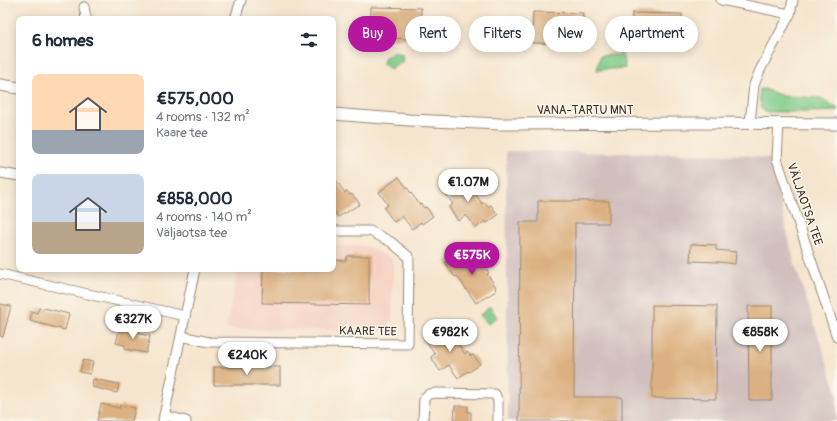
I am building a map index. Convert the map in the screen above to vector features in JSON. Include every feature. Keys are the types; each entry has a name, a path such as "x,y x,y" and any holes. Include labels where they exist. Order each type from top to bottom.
{"street":[{"path":"236,16 241,0"},
{"path":"721,0 790,14"},
{"path":"750,123 754,85 760,70 790,14 793,0"},
{"path":"84,7 86,16"},
{"path":"0,85 16,88"},
{"name":"VANA-TARTU MNT","path":"336,114 409,120 501,124 837,124"},
{"name":"VÄLJAOTSA TEE","path":"779,123 777,159 837,337"},
{"path":"1,172 16,175"},
{"name":"KAARE TEE","path":"181,336 208,342 408,344 409,257 391,242 370,231 336,231"},
{"path":"186,421 164,418 194,272"},
{"path":"0,274 185,316"},
{"path":"423,421 424,398 429,394 436,393 495,394 498,400 498,421"}],"shaded area":[{"path":"506,151 745,155 770,159 794,262 837,393 837,421 508,421"},
{"path":"336,246 367,246 393,259 392,322 388,322 387,331 226,329 237,272 336,272"}],"green space":[{"path":"393,52 397,52 402,54 403,59 402,62 391,69 383,64 384,58"},
{"path":"622,54 625,68 597,70 600,56"},
{"path":"760,89 783,96 821,98 837,108 837,111 765,112 761,108 759,96"},
{"path":"490,307 497,317 488,324 480,315"}],"building":[{"path":"371,7 421,8 421,16 405,16 405,39 397,39 397,16 371,16"},
{"path":"533,12 583,13 583,16 543,16 543,43 535,43 535,16 533,16"},
{"path":"632,13 682,14 682,16 632,16"},
{"path":"463,175 482,204 485,202 488,207 491,205 498,215 487,223 485,221 476,228 466,215 458,221 449,207 453,204 442,189"},
{"path":"399,177 420,205 421,204 424,208 426,207 433,216 422,224 421,222 412,229 402,216 394,222 384,208 388,205 379,192"},
{"path":"336,180 345,193 347,191 350,195 352,194 360,204 338,217 336,214"},
{"path":"538,201 609,201 609,223 575,223 574,397 622,397 622,421 519,421 520,222 538,222"},
{"path":"691,244 716,245 716,250 736,252 735,264 690,261"},
{"path":"464,250 474,264 480,259 489,273 487,274 496,287 496,291 476,303 445,262"},
{"path":"347,256 369,256 369,305 262,303 263,272 336,272 336,260 346,261"},
{"path":"0,304 11,306 3,337 0,336"},
{"path":"652,305 717,306 716,399 652,398"},
{"path":"748,306 772,306 772,400 749,400"},
{"path":"39,308 69,314 65,330 30,321 32,311 37,313"},
{"path":"445,325 465,354 467,352 471,356 473,355 480,364 458,378 449,365 440,371 431,357 435,354 425,339"},
{"path":"120,327 140,331 140,334 150,336 146,353 125,349 125,345 116,343"},
{"path":"83,360 93,362 90,374 80,372"},
{"path":"214,367 280,367 280,385 214,385"},
{"path":"93,379 119,384 117,393 92,387"},
{"path":"101,404 120,408 120,405 135,408 132,421 97,421"},
{"path":"455,406 468,406 468,412 471,412 471,421 454,421"}]}
